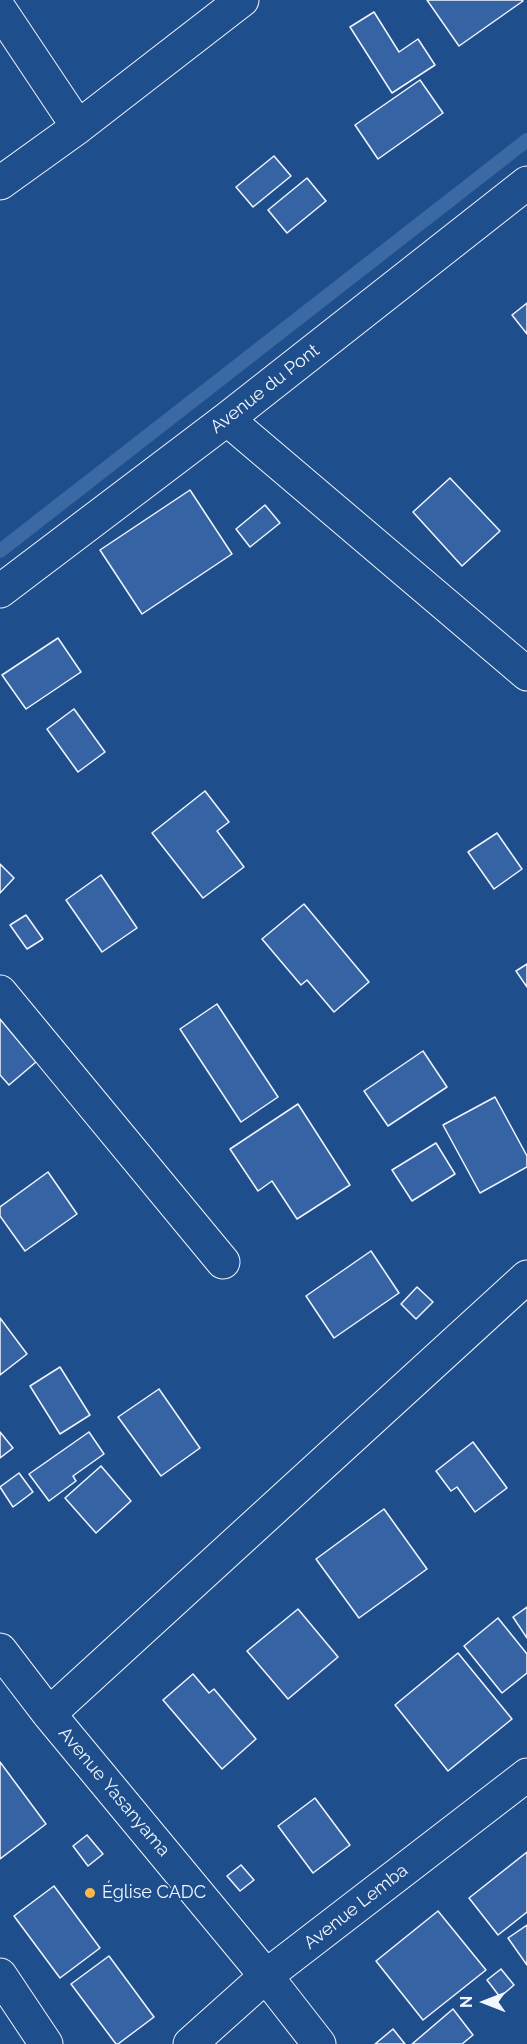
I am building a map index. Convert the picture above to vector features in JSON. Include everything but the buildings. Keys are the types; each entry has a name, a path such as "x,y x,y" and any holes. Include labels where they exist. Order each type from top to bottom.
{"street":[{"path":"0,183 78,127 242,0"},
{"path":"0,10 78,127"},
{"name":"Avenue du Pont","path":"0,591 227,419 527,183"},
{"path":"227,419 527,674"},
{"path":"0,992 223,1262"},
{"path":"49,1714 527,1277"},
{"name":"Avenue Yasanyama","path":"0,1650 49,1714 266,1976 319,2044"},
{"name":"Avenue Lemba","path":"190,2044 266,1976 527,1775"},
{"path":"0,1975 46,2044"}],"waterway":[{"path":"0,551 527,140"}],"place":[{"name":"Église CADC","path":"90,1893"}]}
